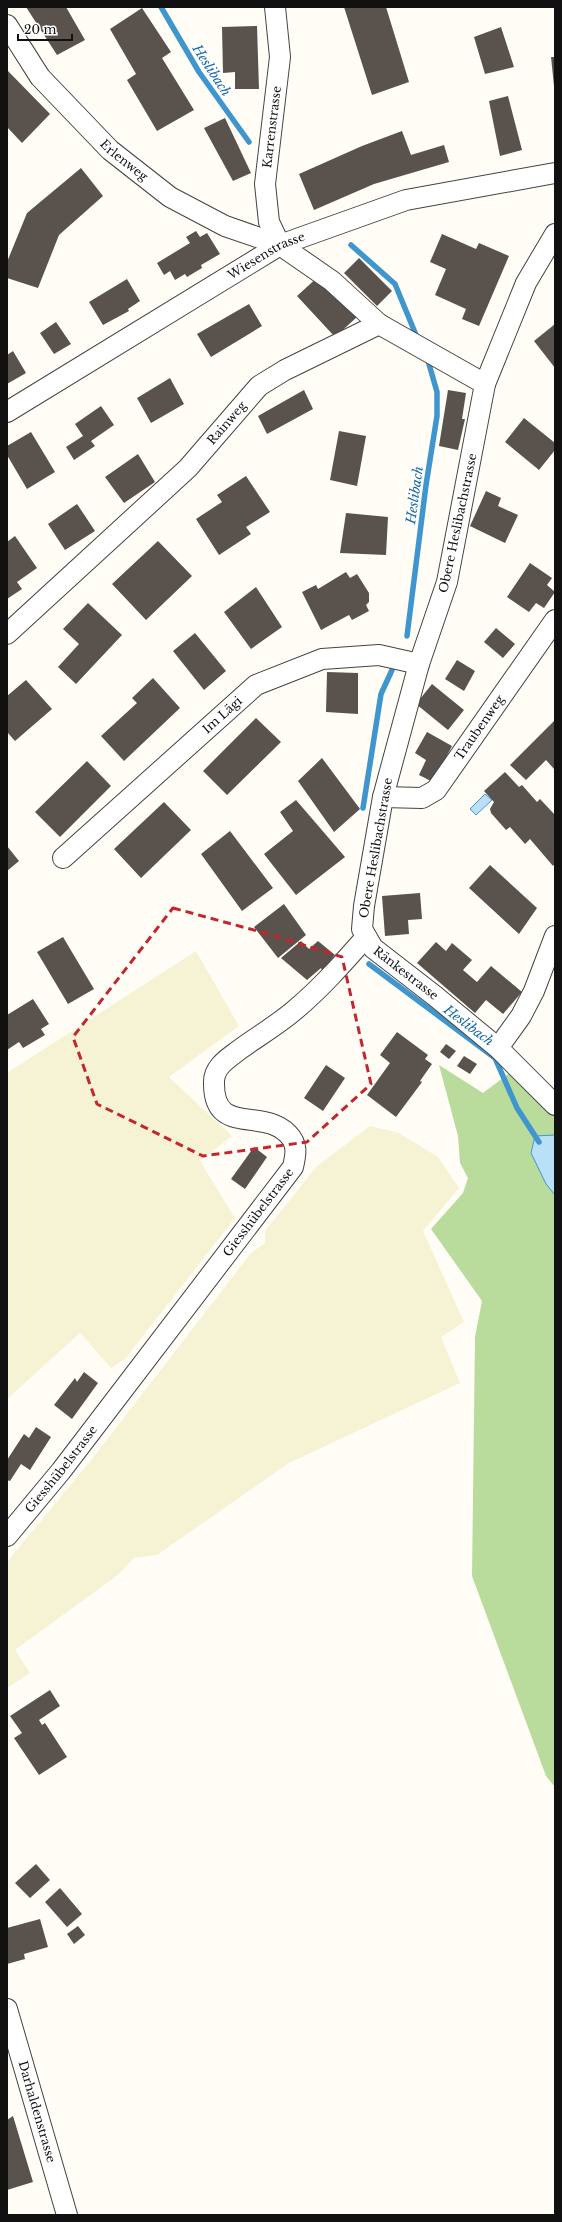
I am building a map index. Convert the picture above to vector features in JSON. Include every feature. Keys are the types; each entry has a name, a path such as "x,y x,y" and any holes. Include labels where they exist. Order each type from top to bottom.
{"street":[{"name":"Karrenstrasse","path":"276,7 280,56 265,184 268,222 280,245"},
{"name":"Erlenweg","path":"7,25 40,77 110,150 170,197 225,226 280,245"},
{"name":"Wiesenstrasse","path":"7,412 280,245 406,200 555,173"},
{"name":"Obere Heslibachstrasse","path":"366,937 362,929 364,906 382,797 419,664 449,576 485,384 526,283 555,234"},
{"path":"280,245 332,281 379,324 485,384"},
{"name":"Rainweg","path":"7,634 188,468 259,386 285,370 379,324"},
{"name":"Traubenweg","path":"382,797 422,798 436,790 555,620"},
{"name":"Im Lägi","path":"63,858 256,685 322,659 379,655 419,664"},
{"path":"498,1048 521,1016 534,991 555,936"},
{"name":"Ränkestrasse","path":"366,937 373,948 435,996 498,1048 555,1105"},
{"name":"Giesshübelstrasse","path":"7,1536 66,1465 293,1167 297,1152 293,1139 281,1127 230,1117 220,1109 214,1096 214,1079 221,1063 296,1009 366,937"},
{"name":"Darhaldenstrasse","path":"7,2009 67,2215"}],"highlighted area":[{"path":"173,908 272,935 342,957 371,1084 307,1142 203,1156 97,1104 73,1037"}],"shaded area":[{"path":"196,951 239,1026 169,1077 232,1136 200,1161 235,1218 125,1359 111,1368 80,1333 7,1399 7,1073"},
{"path":"370,1126 399,1133 438,1157 459,1188 423,1231 464,1322 441,1337 460,1383 289,1463 157,1555 134,1558 118,1575 15,1650 30,1673 7,1688 7,1562 92,1459 251,1253 265,1243 265,1231 317,1166"}],"green space":[{"path":"439,1065 483,1093 516,1068 555,1105 555,1787 546,1776 472,1576 475,1337 482,1301 431,1229 463,1193 468,1178 460,1163 458,1136"}],"water":[{"path":"485,794 492,800 476,815 470,809"},
{"path":"555,1135 555,1195 546,1184 531,1153 535,1136"}],"building":[{"path":"26,7 66,7 85,40 57,55"},
{"path":"344,7 386,7 409,82 372,95"},
{"path":"142,8 171,52 162,58 194,110 157,131 127,80 136,74 110,29"},
{"path":"257,26 259,89 235,89 235,72 223,73 222,27"},
{"path":"501,27 514,67 485,74 474,37"},
{"path":"551,57 555,57 555,86 554,86"},
{"path":"8,71 50,114 22,143 7,127"},
{"path":"508,96 522,150 500,156 489,101"},
{"path":"225,118 251,173 233,181 204,128"},
{"path":"402,131 411,155 444,145 449,162 374,184 314,210 299,174 362,146"},
{"path":"81,168 103,196 59,235 38,288 7,278 7,262 27,213"},
{"path":"196,231 200,237 207,233 220,254 201,265 202,268 187,277 185,274 175,280 170,271 164,275 157,263 190,243 186,237"},
{"path":"442,234 476,249 479,243 509,256 479,326 462,319 466,309 435,295 446,269 430,262"},
{"path":"359,258 392,291 377,306 344,273"},
{"path":"320,275 357,317 335,337 297,296"},
{"path":"127,279 140,301 128,309 129,311 103,325 89,302"},
{"path":"249,304 262,326 211,357 197,334"},
{"path":"56,322 71,344 54,354 40,333"},
{"path":"555,324 555,368 534,341"},
{"path":"13,351 26,373 7,384 7,355"},
{"path":"170,378 184,404 151,423 137,398"},
{"path":"304,390 313,409 267,434 258,416"},
{"path":"448,390 466,393 462,419 465,419 458,450 439,446"},
{"path":"101,406 114,425 91,441 95,446 74,460 66,447 83,436 75,424"},
{"path":"524,418 555,443 555,450 539,470 505,442"},
{"path":"339,431 366,436 357,486 330,480"},
{"path":"31,432 55,472 27,489 7,455 7,446"},
{"path":"138,454 155,482 124,503 105,477"},
{"path":"246,476 270,512 246,527 251,534 219,555 196,519 222,502 217,495"},
{"path":"486,491 501,498 498,506 518,515 505,543 470,526"},
{"path":"77,504 95,531 65,550 48,524"},
{"path":"346,513 388,517 386,555 340,553"},
{"path":"15,536 37,568 17,582 22,589 7,599 7,542"},
{"path":"158,541 192,576 146,620 112,584"},
{"path":"530,563 552,578 547,585 555,592 544,608 536,603 529,612 507,597"},
{"path":"346,572 350,578 357,574 369,593 369,602 366,605 369,611 352,620 349,615 321,630 302,592 316,585 318,589"},
{"path":"256,587 282,627 251,649 224,612"},
{"path":"88,603 122,635 76,684 58,667 79,644 63,629"},
{"path":"496,628 515,644 503,658 484,642"},
{"path":"195,633 226,671 204,690 173,651"},
{"path":"457,660 475,671 464,691 445,679"},
{"path":"327,672 358,673 358,714 326,712"},
{"path":"153,678 180,708 124,761 101,736 137,703 132,698"},
{"path":"26,680 52,709 15,741 7,732 7,696"},
{"path":"432,684 464,710 448,730 416,704"},
{"path":"256,718 281,742 227,795 203,771"},
{"path":"555,720 555,770 546,760 526,780 510,765"},
{"path":"427,732 452,746 433,782 419,775 426,760 415,753"},
{"path":"322,758 360,809 334,832 298,781"},
{"path":"87,761 111,786 60,837 35,812"},
{"path":"505,772 519,787 522,785 537,802 540,799 555,815 555,863 553,866 530,839 525,844 510,827 506,830 491,813 490,809 494,802 484,791"},
{"path":"296,800 345,857 296,895 264,854 293,831 280,812"},
{"path":"164,802 191,830 141,878 114,849"},
{"path":"230,831 273,888 242,911 201,854"},
{"path":"7,846 19,861 7,871"},
{"path":"490,865 537,908 519,934 469,888"},
{"path":"420,893 422,919 408,920 409,934 385,936 382,896"},
{"path":"284,904 306,935 278,958 254,927"},
{"path":"63,937 94,989 68,1004 37,952"},
{"path":"301,941 309,949 318,941 335,955 322,971 321,968 307,980 281,958"},
{"path":"436,942 446,951 452,943 472,960 463,970 477,982 491,966 522,992 503,1014 486,1000 475,1013 417,963"},
{"path":"33,999 49,1024 41,1029 45,1035 23,1048 19,1042 7,1050 7,1015"},
{"path":"397,1032 428,1055 425,1059 432,1064 420,1081 422,1082 396,1117 367,1095 390,1063 380,1055"},
{"path":"446,1044 456,1051 449,1059 440,1052"},
{"path":"464,1056 477,1064 470,1074 457,1066"},
{"path":"326,1065 345,1078 323,1111 304,1098"},
{"path":"254,1147 267,1157 245,1189 231,1179"},
{"path":"84,1372 98,1383 72,1419 54,1405 75,1378 77,1382"},
{"path":"36,1427 51,1437 30,1470 21,1464 10,1481 7,1480 7,1460 24,1434 29,1438"},
{"path":"50,1690 60,1706 39,1720 42,1725 45,1723 67,1757 39,1775 14,1738 22,1733 10,1716"},
{"path":"36,1864 50,1880 30,1898 15,1883"},
{"path":"60,1888 82,1914 67,1927 45,1902"},
{"path":"40,1919 48,1947 24,1954 25,1959 7,1964 7,1928"},
{"path":"78,1926 85,1935 74,1944 67,1934"},
{"path":"13,2116 33,2182 7,2190 7,2120"}],"waterway":[{"name":"Heslibach","path":"161,7 199,72 249,142"},
{"name":"Heslibach","path":"351,245 395,284 416,335"},
{"name":"Heslibach","path":"407,636 426,485 437,416 437,392 427,357"},
{"name":"Heslibach","path":"363,808 381,694 392,670"},
{"name":"Heslibach","path":"369,964 495,1058 517,1108 539,1142"}]}
